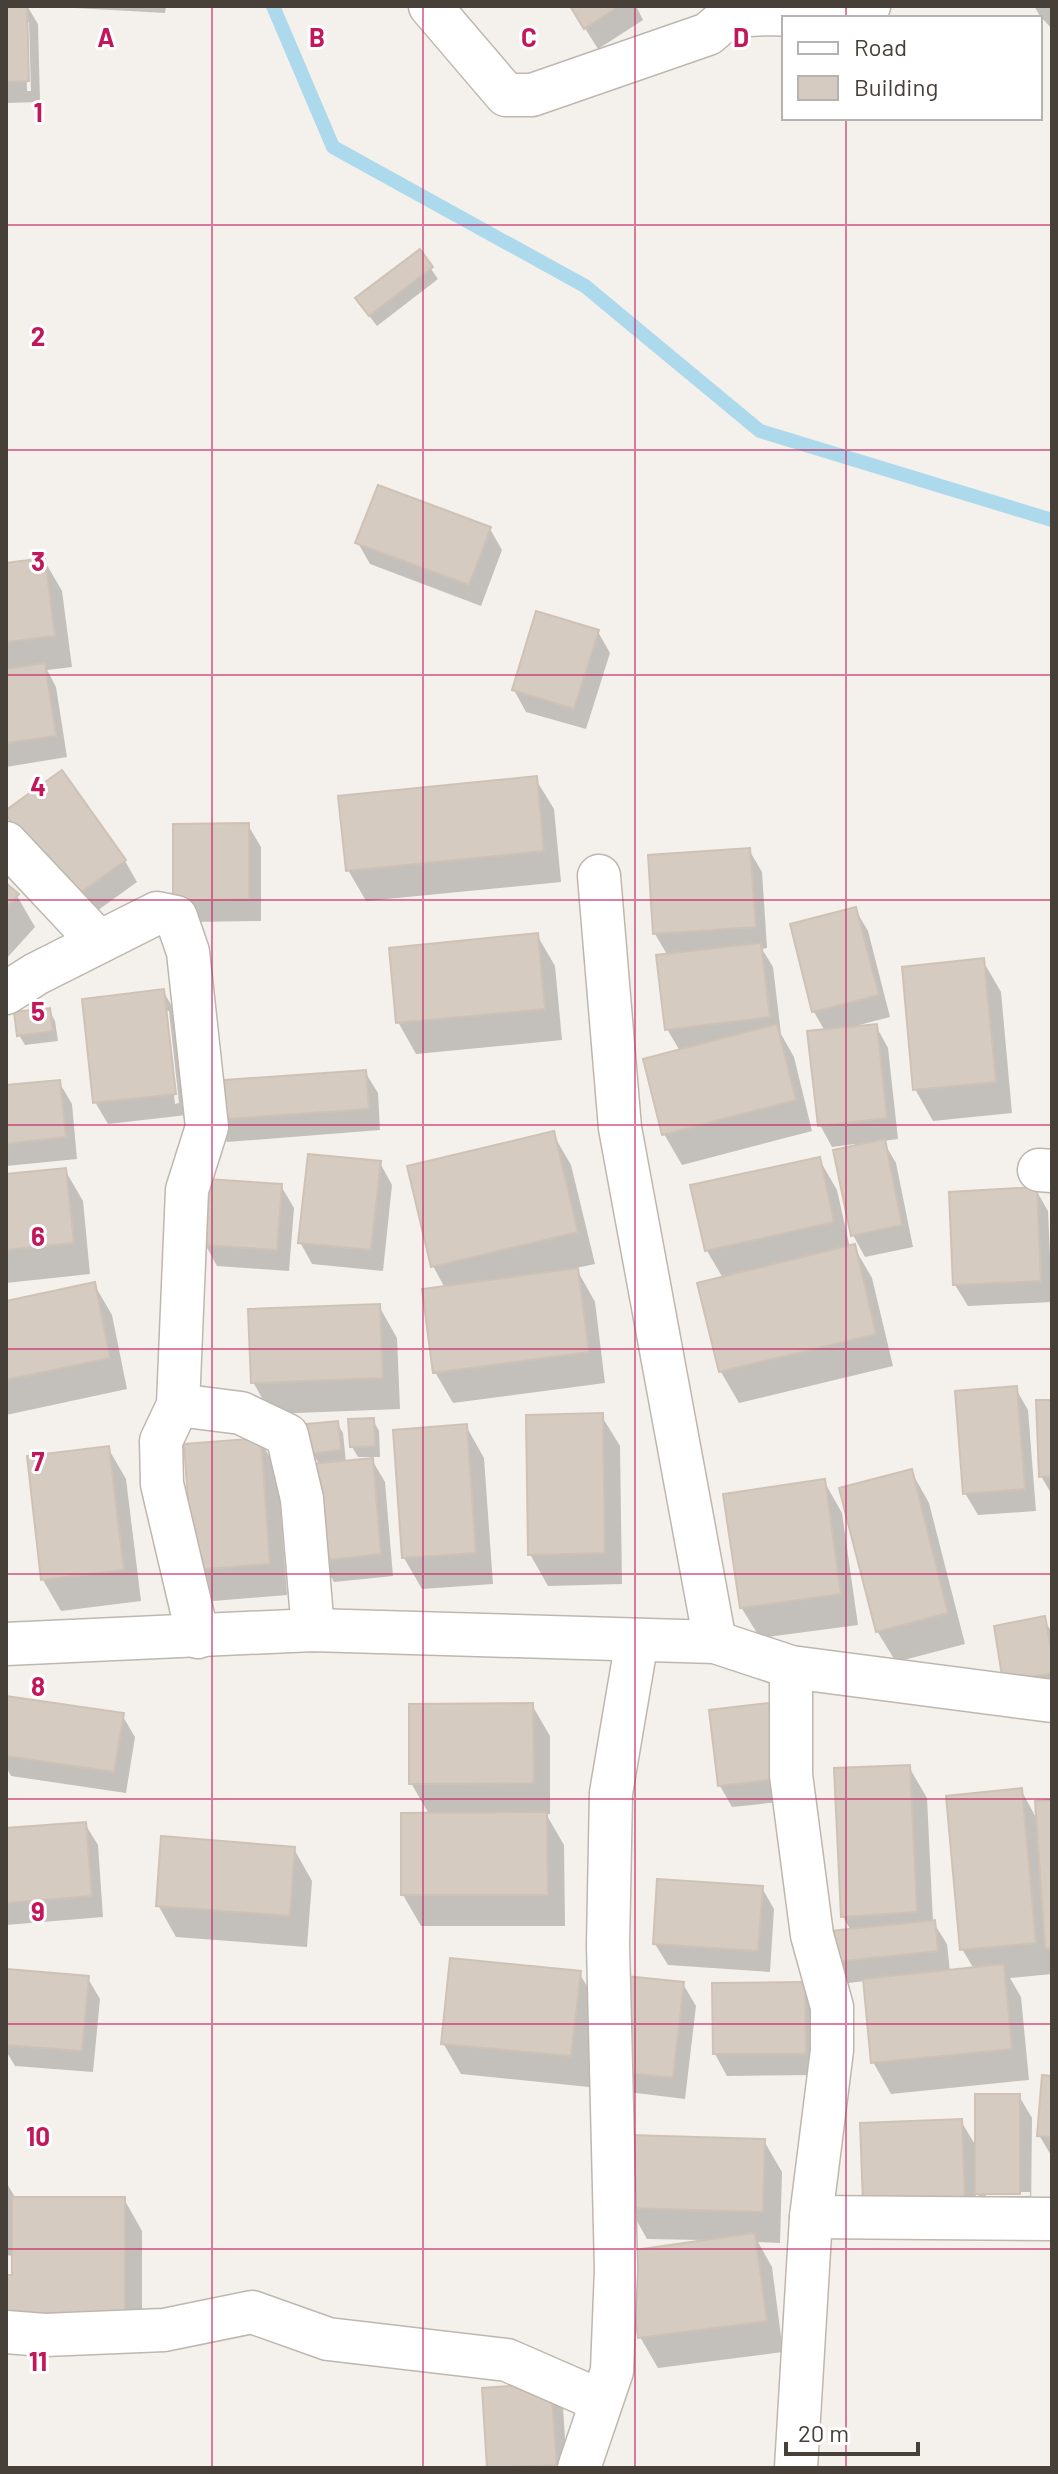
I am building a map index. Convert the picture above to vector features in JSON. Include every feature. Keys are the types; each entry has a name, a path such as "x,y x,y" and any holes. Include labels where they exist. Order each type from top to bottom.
{"street":[{"path":"430,6 506,95 532,95 708,34 729,16 823,16 857,12 869,6"},
{"path":"6,843 99,942"},
{"path":"599,876 620,1128 715,1642"},
{"path":"6,993 36,974 157,913 176,917 188,952 207,1127 187,1190 178,1405 161,1441 162,1484 198,1637"},
{"path":"178,1405 241,1413 287,1435 302,1499 313,1630"},
{"path":"6,1644 313,1630 715,1642 791,1667 1052,1701"},
{"path":"579,2468 612,2371 616,2269 608,1945 611,1793 637,1640"},
{"path":"791,1667 791,1775 812,1935 832,2007 832,2050 811,2217 796,2468"},
{"path":"811,2217 1052,2219"},
{"path":"6,2332 45,2335 164,2330 252,2312 328,2339 507,2360 601,2401"}],"building":[{"path":"6,6 27,6 29,81 6,82"},
{"path":"570,6 619,6 584,29"},
{"path":"420,249 433,267 369,316 355,298"},
{"path":"378,485 491,527 469,585 355,543"},
{"path":"45,558 55,636 6,642 6,563"},
{"path":"536,611 599,630 574,709 512,690"},
{"path":"45,663 56,736 6,743 6,669"},
{"path":"62,770 126,860 69,901 6,815 6,810"},
{"path":"537,776 544,851 346,871 338,796"},
{"path":"249,823 249,899 173,901 173,824"},
{"path":"750,848 756,927 653,934 648,855"},
{"path":"6,883 19,894 6,908"},
{"path":"856,907 879,995 812,1012 790,924"},
{"path":"538,933 545,1009 396,1023 389,948"},
{"path":"761,943 770,1017 665,1030 656,955"},
{"path":"984,958 996,1082 913,1090 902,967"},
{"path":"164,989 176,1094 93,1103 82,999"},
{"path":"50,1008 53,1031 17,1036 14,1012"},
{"path":"777,1024 796,1100 662,1135 643,1059"},
{"path":"877,1024 887,1118 818,1126 807,1031"},
{"path":"366,1070 369,1109 213,1120 210,1081"},
{"path":"60,1080 66,1137 6,1144 6,1085"},
{"path":"554,1131 578,1232 431,1267 407,1166"},
{"path":"885,1139 902,1225 851,1236 833,1150"},
{"path":"308,1154 381,1161 371,1250 298,1243"},
{"path":"820,1157 834,1222 705,1251 690,1185"},
{"path":"66,1168 74,1243 6,1250 6,1174"},
{"path":"207,1179 282,1184 277,1250 203,1245"},
{"path":"1037,1187 1041,1281 953,1285 949,1192"},
{"path":"855,1244 876,1334 719,1372 697,1283"},
{"path":"578,1268 589,1352 433,1373 422,1289"},
{"path":"95,1282 110,1358 6,1380 6,1301"},
{"path":"380,1304 383,1378 251,1383 248,1309"},
{"path":"1017,1386 1025,1489 963,1494 955,1391"},
{"path":"1036,1400 1052,1400 1052,1476 1039,1477"},
{"path":"603,1413 605,1553 528,1555 526,1415"},
{"path":"374,1418 375,1446 350,1447 348,1419"},
{"path":"338,1421 341,1450 310,1454 307,1424"},
{"path":"467,1424 476,1553 402,1558 393,1430"},
{"path":"261,1438 270,1564 193,1570 184,1444"},
{"path":"109,1446 124,1570 41,1580 27,1456"},
{"path":"373,1458 381,1554 319,1561 311,1464"},
{"path":"912,1469 948,1613 876,1632 839,1488"},
{"path":"825,1479 841,1594 740,1608 723,1494"},
{"path":"1045,1616 1052,1642 1052,1673 1003,1682 994,1626"},
{"path":"6,1696 124,1713 114,1772 6,1756"},
{"path":"533,1703 534,1783 409,1784 409,1704"},
{"path":"769,1703 778,1779 718,1786 709,1710"},
{"path":"910,1765 917,1912 841,1917 834,1768"},
{"path":"1022,1788 1036,1943 960,1950 946,1796"},
{"path":"1052,1800 1052,1948 1045,1949 1035,1801"},
{"path":"547,1812 548,1895 401,1895 401,1813"},
{"path":"86,1822 92,1896 6,1903 6,1828"},
{"path":"161,1836 295,1847 290,1916 156,1906"},
{"path":"657,1879 763,1886 758,1951 653,1944"},
{"path":"935,1920 938,1951 834,1962 831,1931"},
{"path":"450,1958 581,1971 571,2056 441,2044"},
{"path":"1004,1964 1012,2049 871,2063 863,1979"},
{"path":"7,1969 89,1976 82,2051 6,2045"},
{"path":"625,1976 684,1982 673,2078 613,2071"},
{"path":"805,1982 806,2054 713,2054 712,1983"},
{"path":"1042,2075 1052,2076 1052,2137 1037,2136"},
{"path":"975,2094 1020,2094 1020,2194 975,2194"},
{"path":"962,2119 965,2199 863,2203 860,2123"},
{"path":"630,2135 765,2139 763,2212 627,2208"},
{"path":"12,2197 125,2197 125,2313 6,2313 6,2275 12,2275"},
{"path":"755,2233 767,2321 638,2338 627,2251"},
{"path":"551,2383 557,2465 487,2468 482,2388"}],"waterway":[{"path":"273,6 333,147 585,286 760,431 1052,520"}]}
